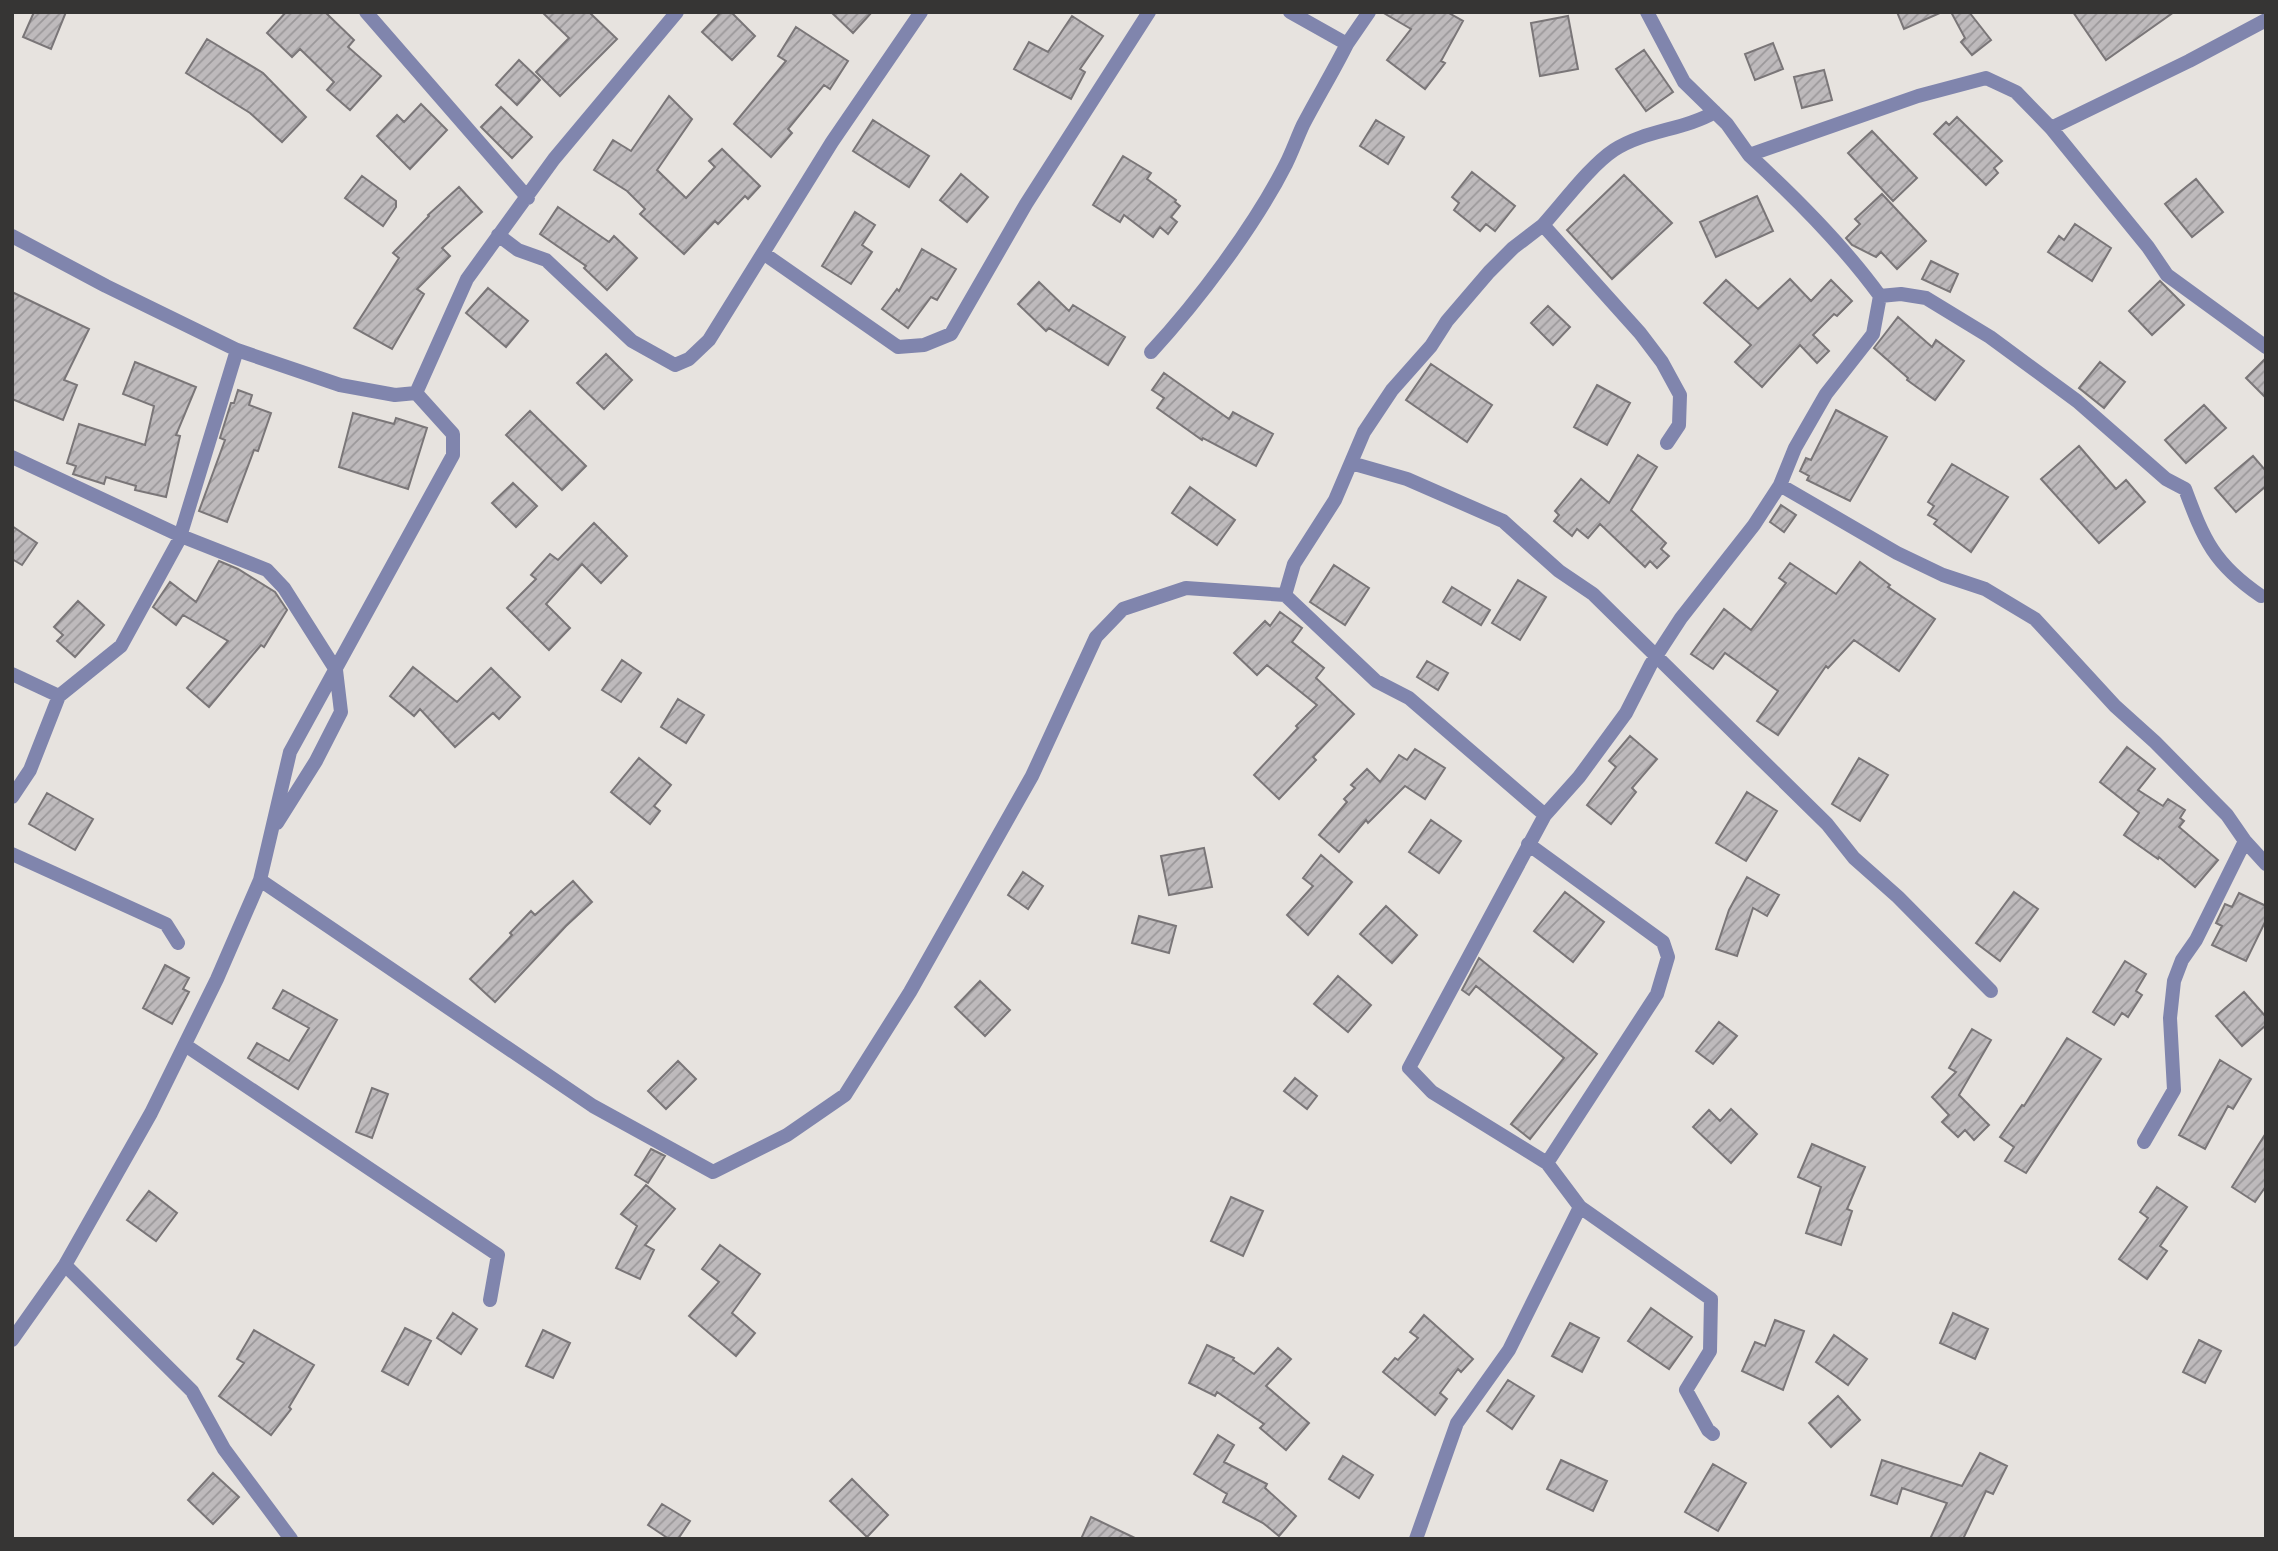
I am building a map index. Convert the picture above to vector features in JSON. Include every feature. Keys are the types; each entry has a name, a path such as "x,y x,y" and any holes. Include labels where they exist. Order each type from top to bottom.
{"street":[{"path":"366,12 528,198"},
{"path":"416,393 467,279 571,138 677,12"},
{"path":"498,235 519,250 546,260 632,341 675,365 689,359 709,340 832,142 921,12"},
{"path":"763,253 898,346 924,345 951,334 1026,204 1149,12"},
{"path":"1290,12 1346,44"},
{"path":"1151,352 1215,273 1258,211 1285,166 1303,125 1346,44 1369,12"},
{"path":"1647,12 1684,82 1727,124 1749,155 1784,187 1859,267 1880,296 1873,334 1826,394 1796,448 1780,485 1754,525 1681,618 1656,656 1626,713 1579,777 1545,815 1409,1069 1432,1092 1547,1163 1580,1207 1711,1299 1710,1351 1686,1390 1707,1430 1713,1434"},
{"path":"2051,128 2266,20"},
{"path":"1749,155 1918,96 1986,78 2016,92 2051,128 2148,247 2167,275 2266,347"},
{"path":"1285,595 1294,564 1335,500 1364,432 1392,390 1431,346 1447,321 1489,271 1543,225 1613,150 1643,136 1701,120 1715,112"},
{"path":"1543,225 1640,333 1662,362 1680,395 1679,425 1667,443"},
{"path":"12,236 106,286 237,350 340,385 395,395 416,393"},
{"path":"1880,296 1901,294 1926,298 1990,337 2077,401 2156,471 2185,489 2208,546 2235,578 2260,596"},
{"path":"12,797 30,770 59,696 121,646 180,536 237,350"},
{"path":"12,1340 65,1265 151,1113 217,979 260,880 290,752 453,455 453,434 416,393"},
{"path":"12,457 180,536 267,570 284,588 336,670 341,712 316,761 271,833"},
{"path":"1351,463 1407,479 1503,521 1559,571 1593,594 1828,824 1854,858 1898,897 1991,991"},
{"path":"1780,485 1897,553 1943,575 1985,589 2035,619 2115,706 2227,815 2245,841 2266,864"},
{"path":"260,880 593,1106 713,1172 787,1135 845,1095 910,992 1032,776 1097,637 1123,608 1186,588 1285,595 1376,681 1409,698 1545,815"},
{"path":"12,674 59,696"},
{"path":"2144,1142 2174,1090 2170,1018 2174,981 2182,960 2196,940 2245,841"},
{"path":"1528,844 1663,942 1668,957 1657,994 1547,1163"},
{"path":"12,854 166,924 178,943"},
{"path":"184,1045 498,1255 490,1300"},
{"path":"1416,1539 1457,1423 1509,1350 1580,1207"},
{"path":"65,1265 192,1391 224,1450 291,1539"}],"building":[{"path":"34,12 66,12 51,49 23,37"},
{"path":"286,12 325,12 354,40 348,47 381,76 350,110 327,90 334,82 300,49 292,57 267,33"},
{"path":"542,12 589,12 617,39 560,96 536,72 569,38"},
{"path":"721,12 731,12 755,36 732,60 702,32"},
{"path":"831,12 872,12 853,33"},
{"path":"1382,12 1447,12 1463,21 1441,61 1445,63 1425,89 1387,60 1411,29"},
{"path":"1897,12 1942,12 1904,29"},
{"path":"1951,12 1969,12 1991,40 1972,55 1961,42 1965,38"},
{"path":"2073,12 2174,12 2106,60"},
{"path":"1072,16 1103,36 1080,69 1085,72 1071,99 1014,69 1029,42 1048,52"},
{"path":"1568,16 1578,69 1540,76 1531,23"},
{"path":"796,27 848,61 830,89 824,85 788,129 792,133 771,157 734,124 786,61 778,56"},
{"path":"207,39 263,73 306,117 282,142 250,113 186,73"},
{"path":"1773,43 1783,69 1755,80 1745,54"},
{"path":"1644,50 1673,92 1646,111 1616,69"},
{"path":"519,60 540,80 517,105 496,85"},
{"path":"1824,70 1832,100 1802,108 1794,77"},
{"path":"669,96 692,119 657,170 686,198 715,167 709,161 722,149 760,186 748,199 745,196 718,224 715,221 684,254 640,214 645,209 627,191 594,170 613,140 631,151"},
{"path":"421,104 447,130 410,169 377,136 397,115 404,122"},
{"path":"501,107 532,137 512,158 481,127"},
{"path":"1957,117 2002,161 1994,168 1998,173 1986,185 1934,134 1946,122 1949,125"},
{"path":"873,120 929,156 909,187 853,151"},
{"path":"1376,120 1404,137 1388,164 1360,146"},
{"path":"1872,131 1917,178 1893,201 1848,153"},
{"path":"1123,156 1151,173 1147,179 1176,200 1180,206 1171,217 1177,222 1168,234 1160,227 1153,237 1124,215 1120,222 1093,205"},
{"path":"1472,172 1515,206 1495,231 1486,224 1480,231 1454,210 1459,203 1452,197"},
{"path":"961,174 988,197 967,222 940,200"},
{"path":"1624,175 1672,223 1612,279 1567,230"},
{"path":"362,176 396,201 396,207 383,226 345,198"},
{"path":"2196,179 2223,212 2192,237 2165,204"},
{"path":"459,187 482,212 442,248 450,256 417,289 424,294 392,349 354,328 399,258 393,253 428,215"},
{"path":"1882,194 1926,241 1897,269 1881,252 1876,257 1852,245 1846,238 1860,224 1855,219"},
{"path":"1757,196 1773,231 1716,257 1700,222"},
{"path":"558,207 609,242 614,236 637,258 607,290 584,268 586,266 540,234"},
{"path":"855,212 875,225 862,245 872,252 851,284 822,266"},
{"path":"2075,224 2111,248 2092,281 2048,252 2059,236 2064,240"},
{"path":"922,249 956,269 937,300 931,297 908,328 882,309 897,289 899,291"},
{"path":"1931,261 1958,274 1950,292 1922,279"},
{"path":"1790,279 1811,301 1831,280 1852,301 1813,335 1829,351 1817,363 1800,345 1762,387 1735,362 1751,345 1704,303 1726,280 1758,309"},
{"path":"2160,281 2184,305 2152,335 2129,311"},
{"path":"1039,282 1069,311 1073,305 1125,337 1108,365 1049,328 1046,331 1018,304"},
{"path":"488,288 528,321 506,347 466,313"},
{"path":"12,292 89,329 64,380 77,385 63,420 12,399"},
{"path":"1548,306 1570,327 1553,345 1531,323"},
{"path":"1898,317 1932,347 1936,340 1964,361 1935,400 1907,380 1908,378 1874,348"},
{"path":"606,354 632,380 604,409 577,383"},
{"path":"2266,358 2266,398 2246,378"},
{"path":"135,362 196,387 176,435 180,436 166,497 135,490 136,486 106,477 104,484 73,474 76,466 67,463 79,424 145,445 154,406 123,394"},
{"path":"2100,362 2125,382 2104,408 2079,388"},
{"path":"1431,364 1492,405 1467,442 1406,400"},
{"path":"1164,373 1229,419 1233,412 1273,434 1256,466 1203,438 1202,440 1157,408 1164,398 1152,390"},
{"path":"1597,385 1630,403 1607,445 1574,427"},
{"path":"238,390 252,395 249,405 271,413 258,451 254,450 227,522 199,511 225,440 220,438"},
{"path":"2204,405 2226,428 2186,463 2165,440"},
{"path":"1836,410 1887,437 1850,501 1807,480 1809,476 1800,471 1806,458 1811,460"},
{"path":"530,411 586,466 562,490 506,435"},
{"path":"353,413 394,424 396,418 427,428 408,489 339,467"},
{"path":"2079,446 2116,489 2126,480 2145,502 2099,543 2041,479"},
{"path":"1638,455 1657,467 1631,510 1666,543 1661,549 1669,556 1657,568 1650,561 1645,567 1600,524 1588,538 1577,529 1572,536 1554,521 1559,515 1555,511 1581,479 1609,503"},
{"path":"2253,456 2266,471 2266,486 2236,512 2215,488"},
{"path":"1952,464 2008,497 1971,552 1934,524 1937,520 1928,515 1934,506 1928,502"},
{"path":"513,483 537,506 516,527 492,503"},
{"path":"1190,487 1235,520 1217,545 1172,513"},
{"path":"1781,505 1796,515 1784,532 1770,522"},
{"path":"594,523 627,556 601,583 582,564 546,604 570,628 549,650 507,608 536,579 531,575 550,554 558,560"},
{"path":"12,526 37,543 22,565 12,559"},
{"path":"219,561 238,569 275,592 287,610 264,647 261,645 209,707 187,688 228,641 183,615 176,625 153,607 170,582 196,602"},
{"path":"1860,562 1890,585 1888,587 1935,619 1899,671 1854,640 1828,668 1826,666 1778,735 1757,721 1778,691 1725,653 1713,669 1691,654 1724,609 1751,630 1786,583 1779,578 1790,563 1836,594"},
{"path":"1334,565 1369,588 1345,625 1310,602"},
{"path":"1518,580 1546,597 1520,640 1492,623"},
{"path":"1452,587 1490,610 1481,625 1443,602"},
{"path":"78,601 104,625 75,657 57,641 63,635 54,627"},
{"path":"1280,612 1302,628 1292,642 1324,668 1316,678 1354,714 1313,757 1316,760 1279,799 1254,775 1317,705 1267,665 1257,675 1234,653 1265,621 1270,626"},
{"path":"622,660 641,673 621,702 602,690"},
{"path":"1427,661 1448,673 1438,690 1417,677"},
{"path":"413,667 457,702 491,668 520,697 499,719 493,713 455,747 420,709 414,716 390,696"},
{"path":"678,699 704,715 686,743 661,727"},
{"path":"1630,736 1657,759 1632,788 1636,792 1611,824 1587,805 1616,767 1609,761"},
{"path":"2127,747 2155,769 2138,790 2163,806 2168,799 2185,810 2180,818 2184,821 2179,827 2218,860 2195,887 2159,857 2158,859 2124,835 2139,813 2100,782"},
{"path":"1415,749 1445,768 1425,799 1405,786 1368,823 1366,820 1339,852 1319,835 1347,802 1344,799 1355,788 1351,785 1367,769 1380,782 1399,755 1407,760"},
{"path":"639,758 671,785 654,806 660,811 650,824 611,792"},
{"path":"1859,758 1888,775 1860,821 1832,804"},
{"path":"1747,792 1777,811 1746,861 1716,843"},
{"path":"47,793 93,819 75,850 29,824"},
{"path":"1431,820 1461,841 1439,873 1409,852"},
{"path":"1204,848 1212,887 1169,895 1161,856"},
{"path":"1321,855 1352,882 1308,935 1287,915 1313,886 1303,878"},
{"path":"1023,872 1043,886 1028,909 1008,895"},
{"path":"1747,877 1779,895 1767,916 1753,908 1737,956 1716,949 1729,910"},
{"path":"573,881 592,902 495,1002 470,979 531,911 535,915"},
{"path":"1565,892 1604,922 1573,962 1534,931"},
{"path":"2014,892 2038,909 2000,961 1976,943"},
{"path":"2239,893 2266,906 2266,920 2246,961 2212,945 2222,926 2216,923 2225,904 2232,907"},
{"path":"1386,906 1417,935 1392,963 1360,934"},
{"path":"1139,916 1176,926 1169,953 1132,943"},
{"path":"1479,958 1597,1054 1530,1139 1511,1124 1564,1058 1476,986 1469,995 1462,990"},
{"path":"2125,961 2146,974 2136,991 2142,995 2128,1017 2122,1013 2114,1025 2093,1012"},
{"path":"165,965 189,978 183,989 189,992 172,1024 143,1008"},
{"path":"1338,976 1371,1005 1348,1032 1314,1004"},
{"path":"980,981 1010,1010 985,1036 955,1007"},
{"path":"283,990 337,1020 298,1089 248,1058 257,1043 289,1061 309,1028 273,1008"},
{"path":"2244,992 2266,1017 2266,1025 2242,1046 2216,1016"},
{"path":"1719,1022 1737,1036 1713,1064 1696,1051"},
{"path":"1972,1029 1991,1040 1959,1095 1989,1125 1974,1140 1965,1130 1958,1137 1942,1122 1949,1115 1932,1097 1956,1072 1949,1068"},
{"path":"2067,1038 2101,1059 2026,1173 2005,1161 2014,1147 2000,1137 2022,1105 2024,1106"},
{"path":"2220,1060 2251,1079 2233,1109 2228,1106 2205,1149 2179,1135"},
{"path":"678,1061 696,1079 666,1109 648,1091"},
{"path":"1295,1078 1317,1096 1307,1109 1284,1091"},
{"path":"372,1088 388,1094 372,1138 356,1132"},
{"path":"1731,1109 1757,1134 1731,1163 1693,1127 1709,1110 1720,1121"},
{"path":"2266,1133 2266,1186 2255,1202 2232,1187"},
{"path":"1812,1144 1865,1167 1847,1209 1852,1211 1841,1245 1806,1233 1821,1187 1798,1177"},
{"path":"651,1149 665,1156 648,1183 635,1175"},
{"path":"646,1185 675,1209 645,1245 654,1250 640,1279 616,1268 637,1226 621,1214"},
{"path":"2157,1187 2187,1207 2160,1246 2167,1251 2147,1279 2119,1259 2148,1218 2140,1212"},
{"path":"149,1191 177,1213 156,1241 127,1220"},
{"path":"1231,1197 1263,1211 1243,1256 1211,1241"},
{"path":"720,1245 760,1274 732,1313 755,1333 736,1356 689,1316 719,1282 702,1269"},
{"path":"1651,1308 1692,1337 1669,1369 1628,1341"},
{"path":"453,1313 477,1329 461,1354 437,1338"},
{"path":"1953,1313 1988,1329 1975,1359 1940,1343"},
{"path":"1424,1315 1473,1359 1461,1372 1458,1369 1440,1393 1447,1399 1435,1415 1383,1372 1418,1338 1410,1332"},
{"path":"1775,1320 1804,1331 1783,1390 1742,1371 1755,1342 1765,1346"},
{"path":"1570,1323 1599,1338 1582,1372 1552,1356"},
{"path":"405,1328 431,1341 408,1385 382,1371"},
{"path":"254,1330 314,1365 289,1407 291,1409 271,1435 219,1396 244,1363 237,1359"},
{"path":"543,1330 570,1343 553,1378 526,1366"},
{"path":"1834,1335 1867,1359 1848,1385 1816,1362"},
{"path":"2199,1340 2221,1351 2205,1383 2183,1372"},
{"path":"1207,1345 1234,1358 1233,1360 1254,1374 1278,1348 1291,1359 1266,1386 1309,1423 1286,1450 1260,1428 1264,1424 1217,1392 1215,1396 1189,1383"},
{"path":"1508,1380 1534,1396 1512,1429 1487,1411"},
{"path":"1838,1396 1860,1420 1831,1447 1809,1423"},
{"path":"1218,1435 1234,1445 1224,1462 1267,1484 1265,1488 1296,1516 1279,1536 1263,1523 1223,1502 1227,1494 1194,1474"},
{"path":"1980,1453 2007,1466 1993,1494 1986,1491 1963,1539 1930,1539 1947,1503 1902,1488 1897,1504 1871,1495 1882,1460 1962,1486"},
{"path":"1343,1456 1373,1475 1359,1498 1329,1479"},
{"path":"1561,1460 1607,1481 1593,1511 1547,1489"},
{"path":"1713,1464 1746,1483 1718,1531 1685,1512"},
{"path":"213,1473 239,1497 213,1524 188,1500"},
{"path":"852,1479 888,1515 867,1537 830,1501"},
{"path":"662,1504 690,1521 678,1539 669,1539 648,1525"},
{"path":"1091,1517 1137,1539 1081,1539"}]}
